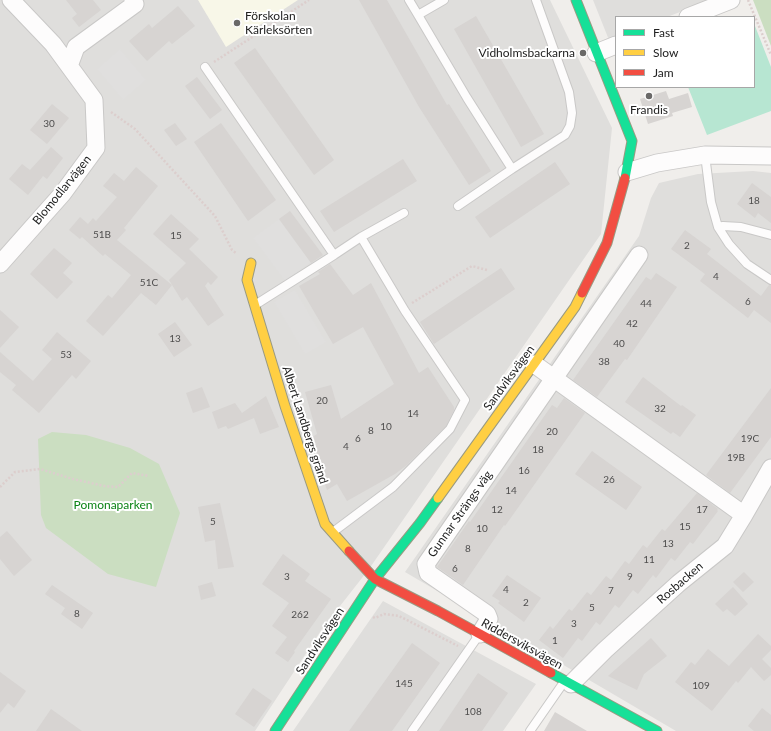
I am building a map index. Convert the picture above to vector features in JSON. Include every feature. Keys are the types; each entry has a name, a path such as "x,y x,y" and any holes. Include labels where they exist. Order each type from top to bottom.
{"street":[{"path":"11,0 53,44 94,100"},
{"path":"69,66 76,47 135,4 133,0"},
{"name":"Sandviksvägen","path":"275,731 375,579 420,523 575,307 607,243 627,172 632,141 576,0"},
{"path":"691,16 731,0"},
{"path":"596,53 615,45"},
{"name":"Blomodlarvägen","path":"0,264 62,193 96,148 94,100"},
{"path":"627,172 657,162 705,155 771,156"},
{"name":"Gunnar Strängs väg","path":"480,634 488,619 487,614 428,573 426,564 639,255"},
{"name":"Albert Landbergs gränd","path":"251,263 247,280 254,305 285,406 325,524 375,579"},
{"path":"534,364 744,515"},
{"name":"Rosbacken","path":"568,683 679,583 725,546 771,468"},
{"name":"Riddersviksvägen","path":"375,579 438,611 657,731"}],"lane":[{"path":"409,0 467,98 512,169"},
{"path":"418,15 444,0"},
{"path":"458,206 565,135 570,126 572,113 569,92 536,0"},
{"path":"205,67 334,255"},
{"path":"705,155 711,202 718,227 729,244 747,264 771,280"},
{"path":"254,305 361,237 404,213"},
{"path":"718,227 741,227 771,235"},
{"path":"333,532 393,487 450,428 465,400 404,308 361,237"},
{"path":"412,731 480,634"},
{"path":"530,731 568,683"}],"path":[{"path":"205,67 309,0"},
{"path":"748,0 755,16"},
{"path":"755,17 771,55"},
{"path":"94,100 135,129 215,216 232,250 251,263"},
{"path":"404,308 472,266 488,270"},
{"path":"0,487 15,472 40,469 73,479 104,486 118,487 132,473 150,476"}],"shaded area":[{"path":"0,0 550,0 612,128 601,234 369,569 322,629 255,731 0,731"},
{"name":"Förskolan Kärleksörten","path":"198,0 298,0 226,47"},
{"path":"593,0 711,0 670,16 615,16 615,37 609,40"},
{"path":"120,49 146,80 123,100 97,69"},
{"path":"753,171 771,173 771,731 676,731 405,572 639,236 651,198 659,183 698,174"},
{"path":"279,219 311,262 285,281 253,238"},
{"path":"295,290 326,342 305,354 274,302"},
{"path":"383,601 536,684 503,731 293,731"}],"green space":[{"path":"753,0 771,0 771,46"},
{"path":"755,26 771,67 771,111 707,135 688,88 755,88"},
{"name":"Pomonaparken","path":"52,432 86,435 130,448 159,464 180,513 156,587 108,574 46,528 41,515 38,439"}],"building":[{"path":"66,0 93,0 101,10 79,27 72,18 77,14"},
{"path":"359,0 387,0 447,105 449,104 491,171 469,185 419,107"},
{"path":"178,6 195,26 172,44 169,41 147,61 129,41 149,24 152,28"},
{"path":"476,16 544,134 521,147 454,29"},
{"path":"255,48 334,160 314,175 234,63"},
{"path":"197,77 222,110 210,119 185,86"},
{"path":"666,91 669,99 688,93 692,107 672,113 673,116 648,124 640,99"},
{"path":"52,104 69,118 47,144 30,130"},
{"path":"175,123 187,139 176,146 164,130"},
{"path":"221,123 276,200 248,221 194,142"},
{"path":"51,147 63,158 47,179 43,176 28,195 9,179 22,164 30,170"},
{"path":"403,159 417,181 334,232 320,211"},
{"path":"555,162 570,184 490,238 475,217"},
{"path":"136,167 158,186 124,228 126,230 117,240 172,285 156,305 141,293 103,336 86,321 108,295 112,298 131,275 105,254 103,256 82,237 80,239 69,230 80,217 88,224 93,218 96,221 117,197 103,186 114,173 124,181"},
{"path":"752,183 771,197 771,223 758,213 755,218 737,204"},
{"path":"290,211 323,255 311,263 279,219"},
{"path":"171,214 199,239 189,249 218,277 211,285 208,282 205,286 224,315 208,326 187,297 182,301 169,280 186,263 153,234"},
{"path":"685,230 711,249 707,254 761,296 769,285 771,285 771,323 754,310 748,318 700,281 705,274 671,249"},
{"path":"54,248 72,263 63,273 73,282 57,299 30,274"},
{"path":"330,264 353,295 371,283 419,373 428,367 454,407 446,426 407,465 395,474 347,501 337,484 327,490 310,442 311,438 317,434 305,392 331,385 341,419 394,384 363,327 333,344 299,286 320,274 318,272"},
{"path":"501,268 515,289 434,344 420,322"},
{"path":"656,273 677,287 627,360 625,359 597,397 573,380 646,277 651,280"},
{"path":"0,310 19,327 0,348"},
{"path":"175,322 192,345 174,357 158,334"},
{"path":"57,332 91,361 76,379 72,375 39,413 12,390 16,385 0,372 0,352 33,381 52,359 42,350"},
{"path":"643,377 681,406 682,405 696,415 680,437 673,432 671,434 625,402"},
{"path":"202,387 210,407 193,413 186,393"},
{"path":"771,388 771,437 730,493 706,475"},
{"path":"266,396 279,427 260,434 254,418 228,429 226,426 218,429 212,412 235,403 242,413"},
{"path":"564,398 585,413 505,526 504,525 463,585 437,567 552,405 557,408"},
{"path":"592,451 642,487 626,510 575,474"},
{"path":"697,493 718,509 718,511 693,544 690,542 675,561 671,558 656,578 653,575 638,594 633,590 619,608 615,605 600,625 596,622 582,641 578,638 563,658 539,640 550,626 553,629 569,609 572,611 587,592 591,595 606,576 611,580 625,561 629,564 643,545 647,548 662,529 665,531"},
{"path":"220,503 234,567 218,569 215,540 205,542 198,507"},
{"path":"7,531 32,560 14,576 0,559 0,537"},
{"path":"283,554 310,574 305,581 331,599 294,651 295,652 288,662 275,653 287,637 272,626 289,603 262,584"},
{"path":"744,572 754,582 743,592 733,582"},
{"path":"507,575 541,598 524,622 498,603 500,601 492,596"},
{"path":"212,582 216,596 201,600 198,586"},
{"path":"52,585 93,613 82,629 61,614 65,608 45,594"},
{"path":"733,587 748,604 735,616 727,609 723,612 715,604"},
{"path":"758,634 771,646 771,650 762,659 771,668 771,675 764,681 751,667 738,683 736,681 712,711 675,682 691,662 695,665 708,649 729,666"},
{"path":"651,638 667,656 644,674 637,690 608,676"},
{"path":"412,643 440,663 392,731 349,731"},
{"path":"0,672 26,691 14,708 8,703 0,713"},
{"path":"478,673 508,693 482,731 439,731"},
{"path":"253,688 272,701 254,727 235,714"},
{"path":"762,708 771,715 771,731 754,731 748,726"},
{"path":"51,709 82,731 36,731"},
{"path":"555,712 587,731 544,731"}],"traffic: fast":[{"path":"576,0 632,141 625,178"},
{"path":"275,731 375,579 438,498"},
{"path":"551,673 657,731"}],"traffic: slow":[{"path":"251,263 247,280 285,406 325,524 349,551"},
{"path":"438,498 575,307 582,293"}],"traffic: jam":[{"path":"582,293 607,243 625,178"},
{"path":"349,551 375,579 438,611 551,673"}],"place":[{"name":"Förskolan Kärleksörten","path":"237,23"},
{"name":"Vidholmsbackarna","path":"583,53"},
{"name":"Frandis","path":"649,96"}]}
